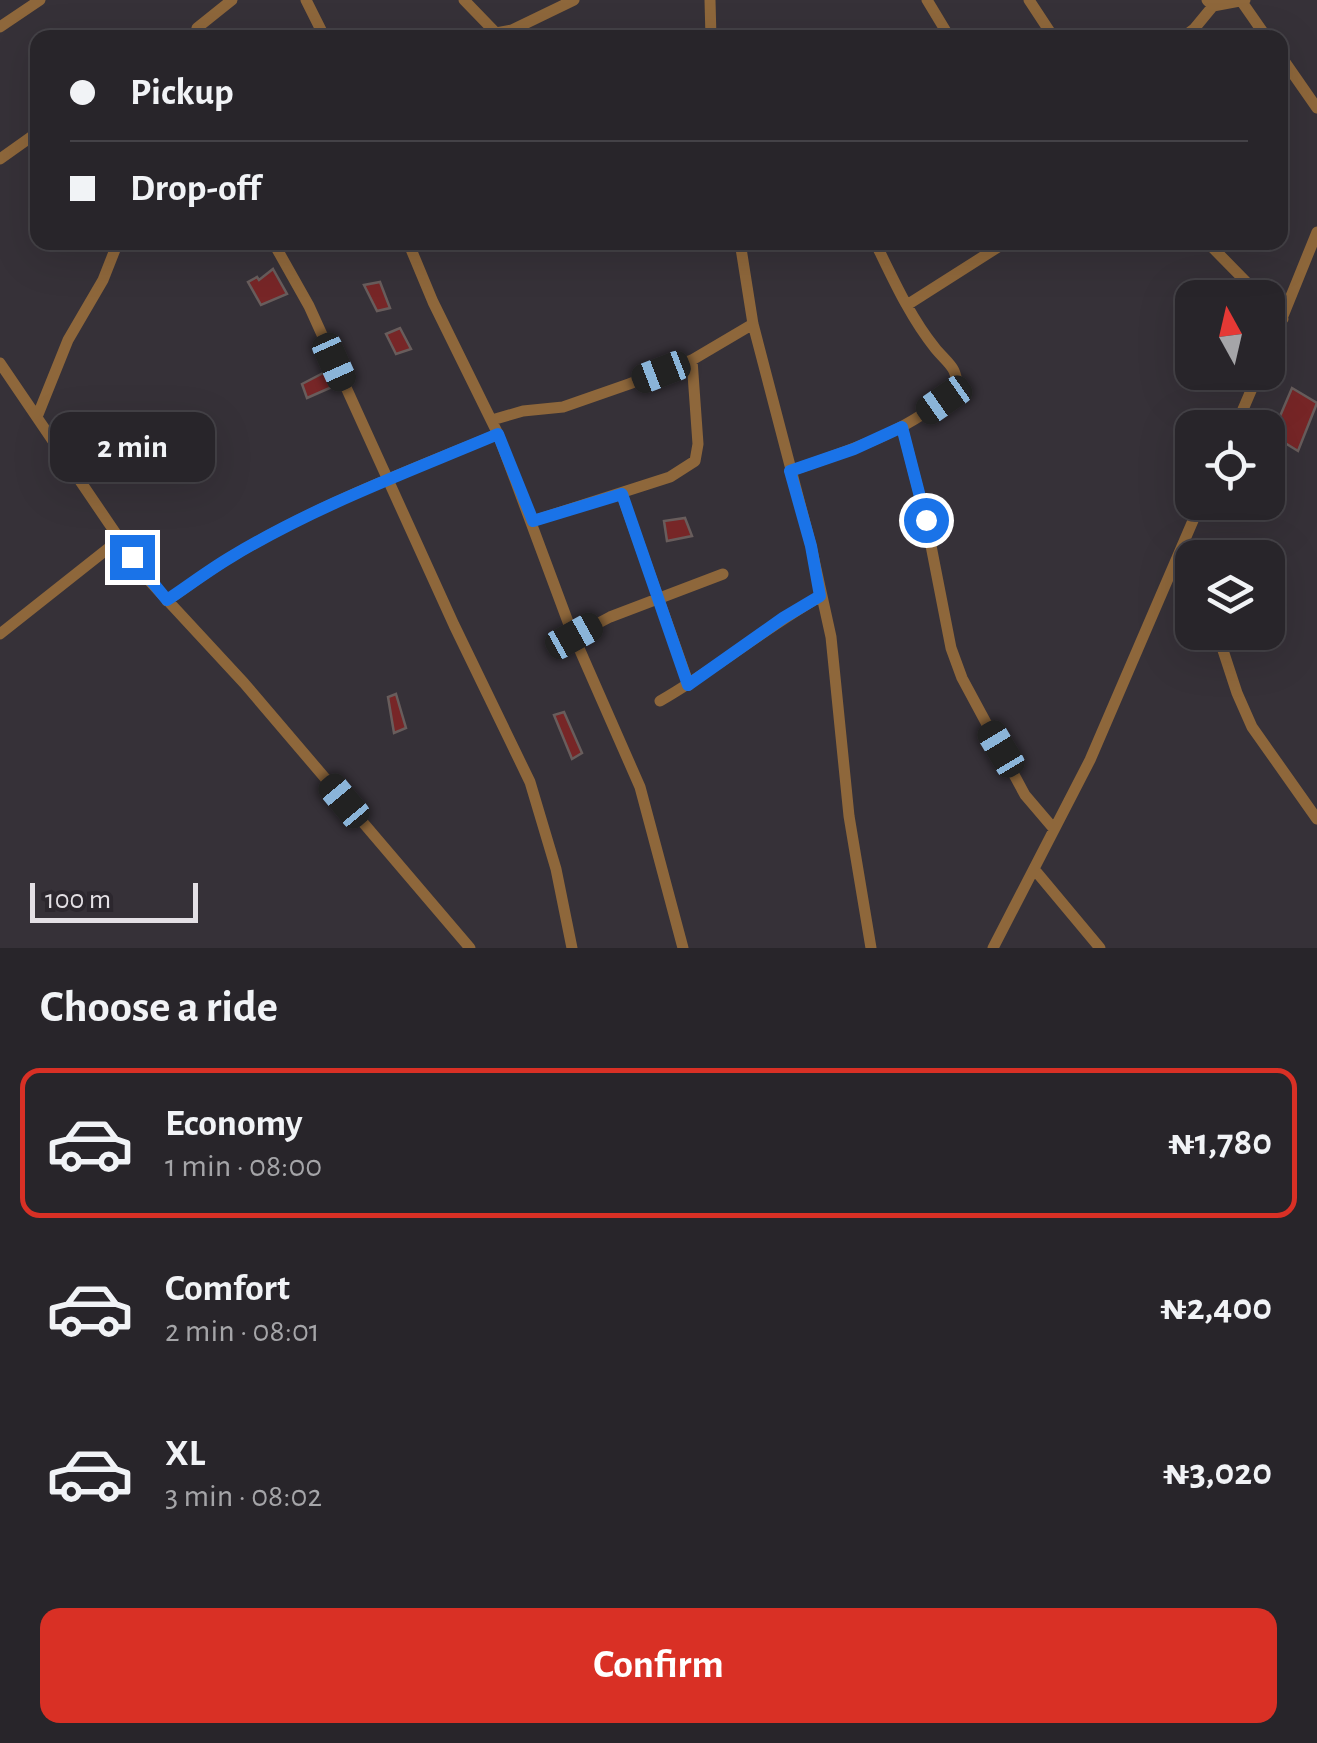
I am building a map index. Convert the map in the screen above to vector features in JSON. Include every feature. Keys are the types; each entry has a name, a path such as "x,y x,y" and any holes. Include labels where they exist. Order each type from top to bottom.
{"street":[{"path":"0,27 40,0"},
{"path":"199,30 232,0"},
{"path":"306,0 321,30"},
{"path":"464,0 493,30"},
{"path":"710,0 711,30"},
{"path":"927,0 945,30"},
{"path":"1029,0 1049,30"},
{"path":"1192,30 1210,3 1244,1 1262,30"},
{"path":"512,30 566,2"},
{"path":"1288,66 1317,108"},
{"path":"0,159 30,138"},
{"path":"1285,314 1317,232"},
{"path":"36,417 68,340 103,280 115,250"},
{"path":"278,250 309,306 530,782 556,869 572,948"},
{"path":"411,250 498,434 574,636 640,787 683,948"},
{"path":"745,250 752,324 811,546 830,637 848,816 871,948"},
{"path":"790,471 902,427 956,388 958,376 917,324 879,250"},
{"path":"907,305 993,250"},
{"path":"1215,250 1244,280"},
{"path":"492,420 522,410 563,407 692,360 752,324"},
{"path":"533,521 670,477 695,461 698,444 692,360"},
{"path":"0,363 144,576 244,683 470,948"},
{"path":"902,427 926,520 951,648 962,678 1025,794 1054,829"},
{"path":"167,600 230,557 388,478 498,434"},
{"path":"622,494 688,685"},
{"path":"1185,540 1193,520"},
{"path":"0,634 120,539"},
{"path":"993,948 1090,760 1175,563"},
{"path":"574,636 657,597 723,574"},
{"path":"660,701 820,596"},
{"path":"1223,650 1252,727 1317,819"},
{"path":"1034,869 1100,948"}],"building":[{"path":"273,269 287,294 261,305 248,282 257,277 259,280"},
{"path":"380,282 390,308 377,311 364,285"},
{"path":"400,328 411,349 396,354 386,334"},
{"path":"327,371 332,387 307,398 302,384"},
{"path":"1292,388 1317,403 1298,451 1285,443 1283,410"},
{"path":"685,518 692,536 667,541 664,521"},
{"path":"396,694 406,728 394,733 388,697"},
{"path":"564,712 582,753 572,759 554,715"}],"route":[{"path":"132,557 167,600 230,557 291,525 388,478 498,434 533,521 622,494 688,685 820,596 790,471 902,427 926,520"}]}
